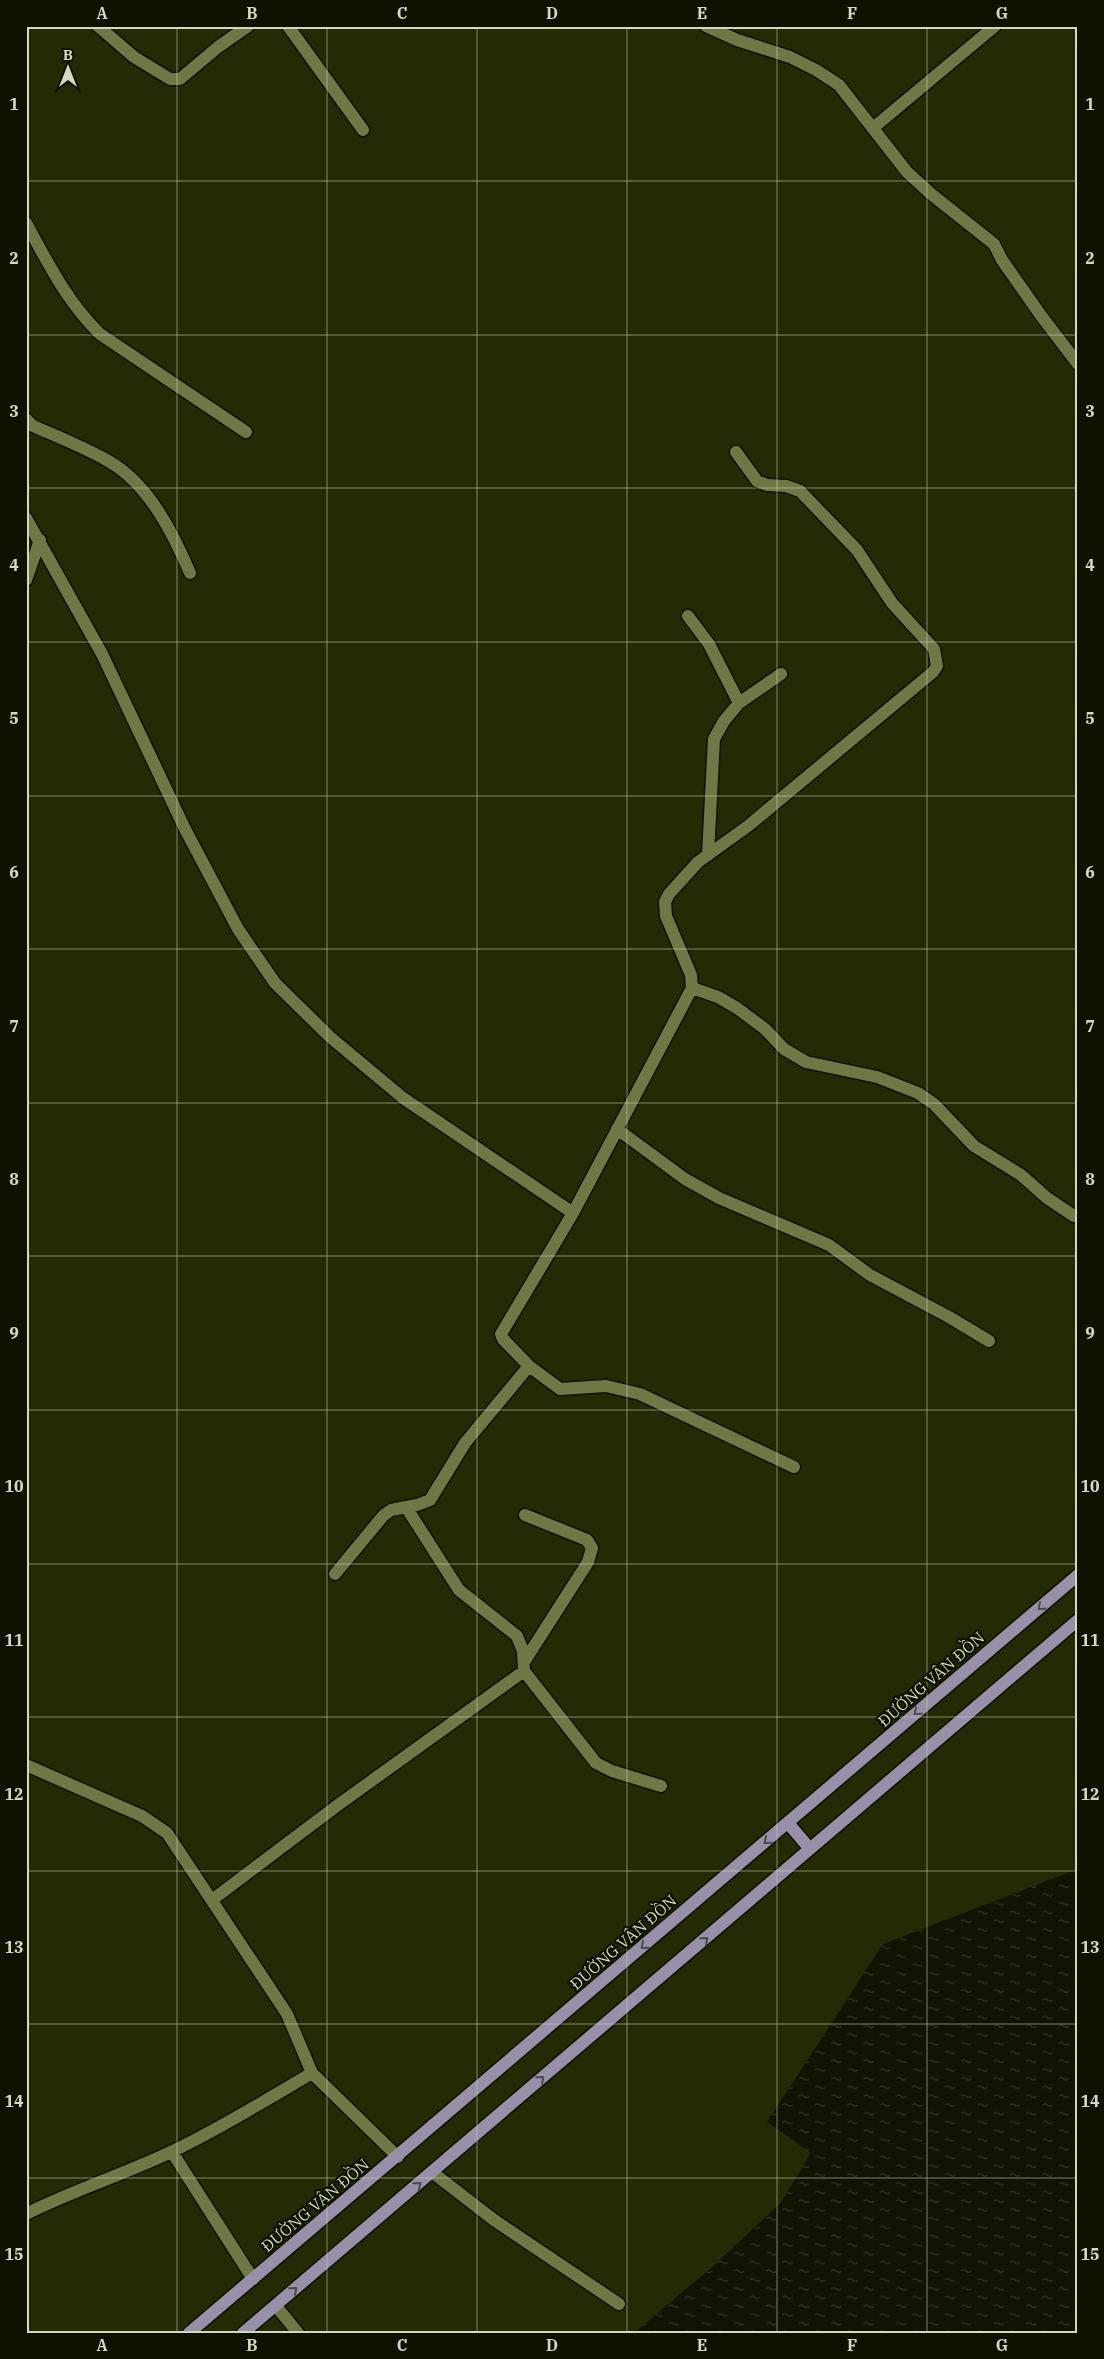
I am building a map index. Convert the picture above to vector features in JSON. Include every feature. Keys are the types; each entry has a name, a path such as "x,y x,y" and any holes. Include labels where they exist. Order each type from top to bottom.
{"main road":[{"name":"ĐƯỜNG VÂN ĐỒN","path":"189,2333 398,2157 1078,1575"},
{"path":"243,2333 1078,1620"},
{"path":"788,1823 810,1849"}],"street":[{"path":"98,26 134,57 170,79 180,79 218,47 248,26"},
{"path":"288,26 363,130"},
{"path":"706,26 737,40 790,57 816,70 839,85 913,177 994,244 1002,260 1036,309 1078,364"},
{"path":"873,128 995,26"},
{"path":"26,223 64,292 82,316 100,334 246,432"},
{"path":"28,426 111,462 130,478 153,504 190,573"},
{"path":"736,452 757,481 767,485 786,486 800,491 857,550 895,606 934,648 937,666 933,672 748,826 708,855 669,894 665,902 666,916 691,974 692,988 573,1213 502,1330 503,1339 529,1366 560,1389 606,1386 640,1394 794,1466"},
{"path":"26,518 102,654 185,829 238,929 275,983 330,1037 403,1098 573,1213"},
{"path":"26,580 40,540"},
{"path":"688,616 709,644 739,703"},
{"path":"708,855 714,739 724,721 739,703 781,674"},
{"path":"692,988 718,997 737,1008 765,1029 784,1049 806,1062 877,1077 918,1092 934,1104 974,1146 1021,1175 1047,1198 1074,1216"},
{"path":"617,1129 685,1179 719,1198 829,1245 877,1280 949,1317 989,1342"},
{"path":"335,1574 383,1516 391,1510 430,1500 465,1443 529,1366"},
{"path":"406,1507 459,1590 517,1636 524,1666 596,1763 661,1786"},
{"path":"212,1900 524,1666 588,1562 592,1548 587,1540 525,1514"},
{"path":"26,1765 142,1816 167,1833 287,2014 312,2073 398,2157"},
{"path":"26,2214 52,2201 172,2152 251,2110 312,2073"},
{"path":"172,2152 253,2279"},
{"path":"432,2172 494,2220 619,2304"},
{"path":"276,2306 298,2333"}],"water":[{"path":"1078,1869 1078,2333 634,2333 712,2267 780,2204 811,2153 767,2122 883,1944"}]}
